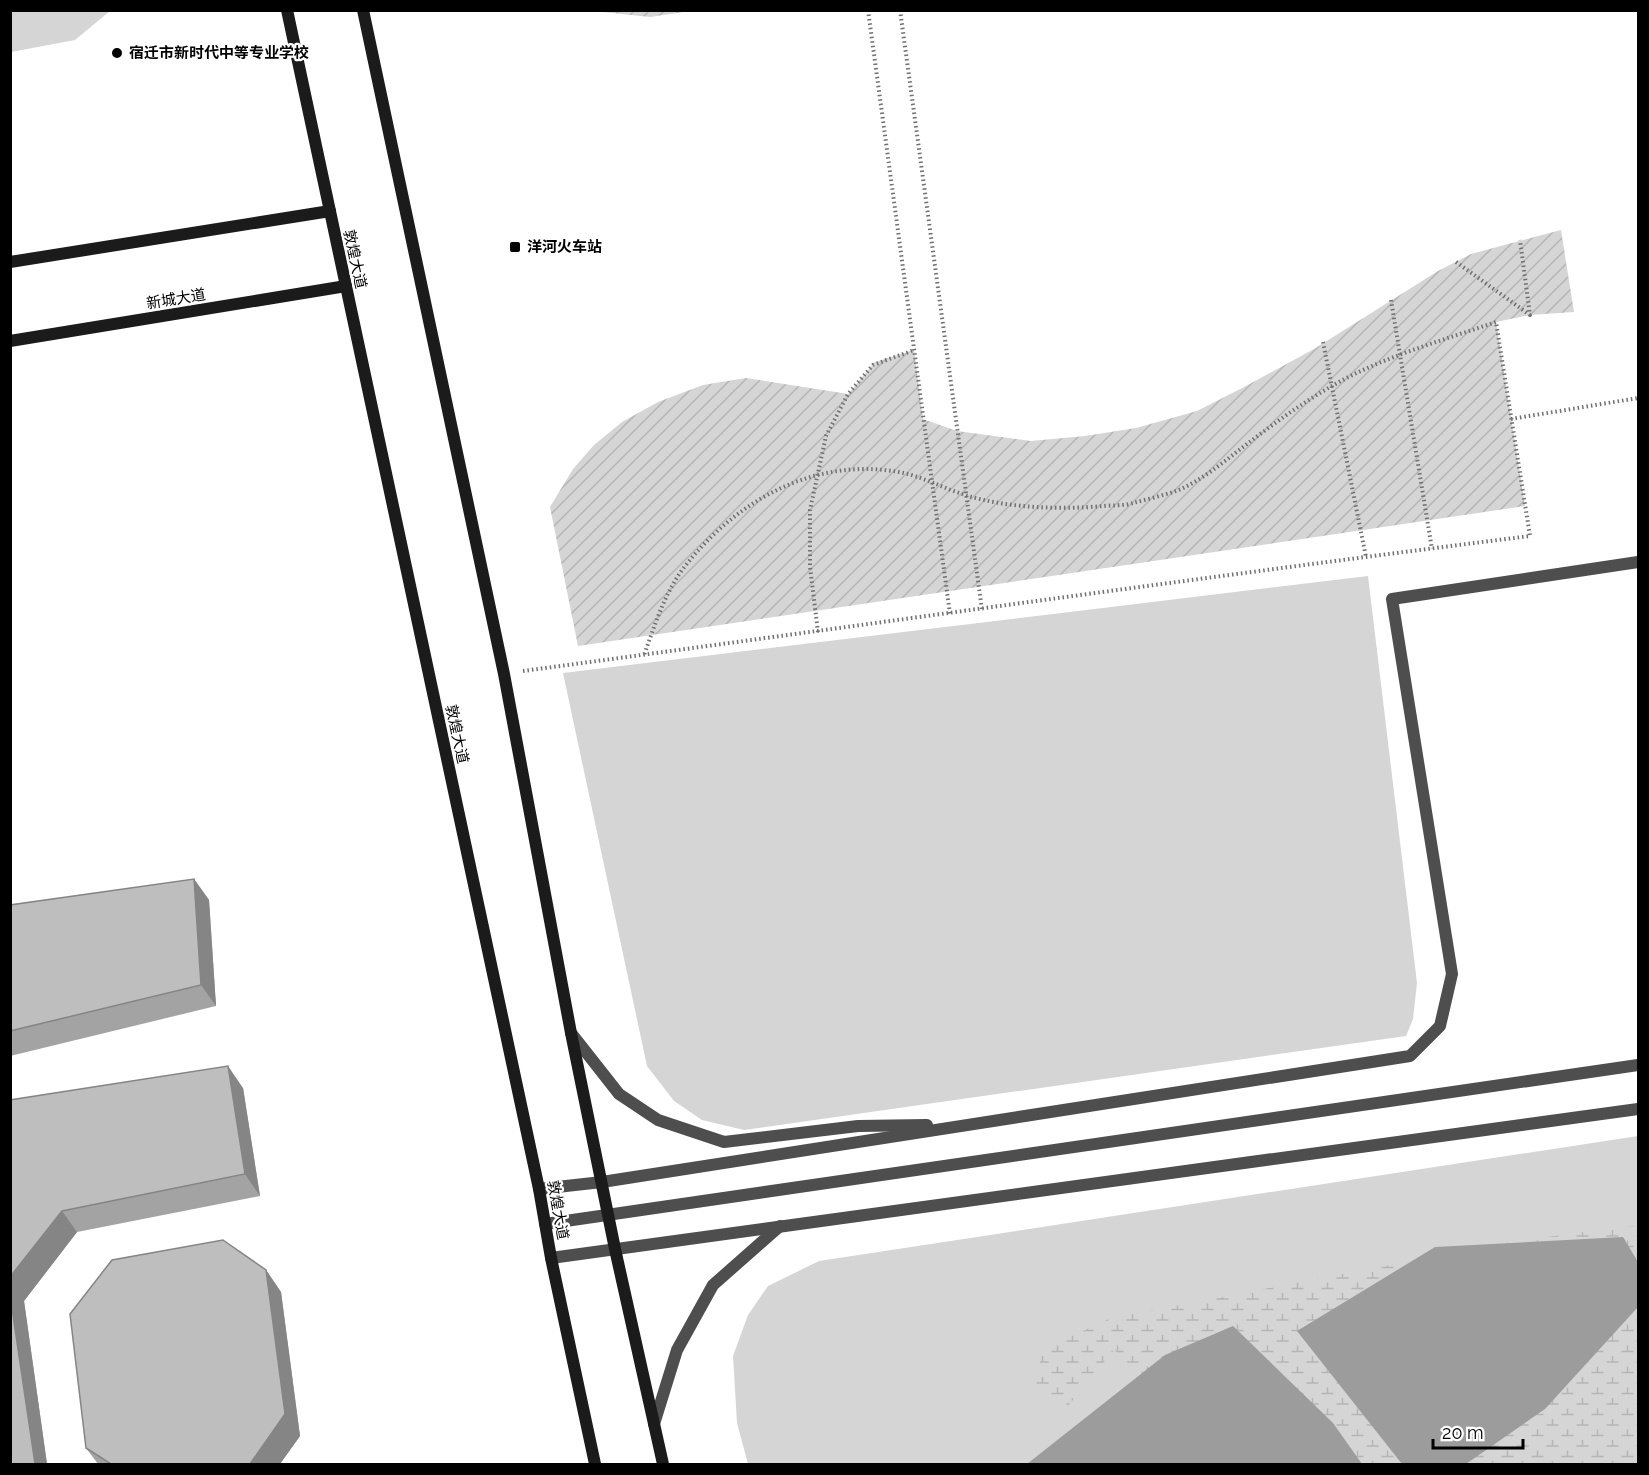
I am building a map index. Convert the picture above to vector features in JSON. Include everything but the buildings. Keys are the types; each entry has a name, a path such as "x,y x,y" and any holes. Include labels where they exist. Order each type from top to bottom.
{"main road":[{"name":"敦煌大道","path":"287,10 539,1189 551,1258 595,1464"},
{"path":"363,10 504,674 571,1032 615,1249 663,1464"},
{"path":"10,262 330,211"},
{"name":"新城大道","path":"10,341 346,286"}],"lane":[{"path":"539,1189 602,1182 1410,1056 1440,1026 1452,974 1392,599 1638,562"},
{"path":"571,1032 619,1094 658,1120 723,1142 858,1126 976,1124"},
{"path":"545,1224 1638,1065"},
{"path":"551,1258 1638,1109"},
{"path":"654,1424 677,1350 713,1285 780,1226"}],"path":[{"path":"868,10 951,614"},
{"path":"900,10 982,610"},
{"path":"1456,262 1530,315 1520,240"},
{"path":"1390,300 1432,549"},
{"path":"504,674 1530,536 1496,322 1380,362 1332,386 1262,433 1211,472 1179,489 1130,504 1076,508 1012,505 966,496 901,472 867,469 831,472 793,482 759,499 721,526 684,566 664,602 644,655"},
{"path":"1323,342 1366,557"},
{"path":"818,632 810,567 810,510 826,436 848,394 873,364 914,350"},
{"path":"1511,419 1638,398"}],"green space":[{"path":"11,10 110,11 75,40 11,52"},
{"path":"593,11 691,11 650,17"},
{"path":"1561,230 1574,312 1530,315 1496,322 1525,506 578,646 550,507 573,469 594,445 622,422 658,402 703,385 746,378 848,394 875,362 914,350 923,419 957,431 1031,441 1136,428 1197,411 1246,386 1314,349 1438,271 1471,254"},
{"path":"1368,576 1417,983 1413,1019 1406,1036 744,1130 702,1120 674,1101 647,1066 563,673"},
{"path":"1638,1136 1638,1464 748,1464 737,1423 733,1356 748,1315 768,1286 819,1261"},
{"path":"1638,1225 1638,1464 1080,1464 1147,1380 1114,1350 1063,1412 1035,1392 1042,1350 1111,1318 1517,1241"}],"shaded area":[{"path":"1623,1237 1638,1262 1638,1307 1545,1409 1466,1464 1402,1464 1297,1331 1435,1247"},
{"path":"1233,1326 1333,1423 1362,1464 1027,1464 1165,1355"}],"place":[{"name":"宿迁市新时代中等专业学校","path":"117,53"},
{"name":"洋河火车站","path":"515,247"}]}
